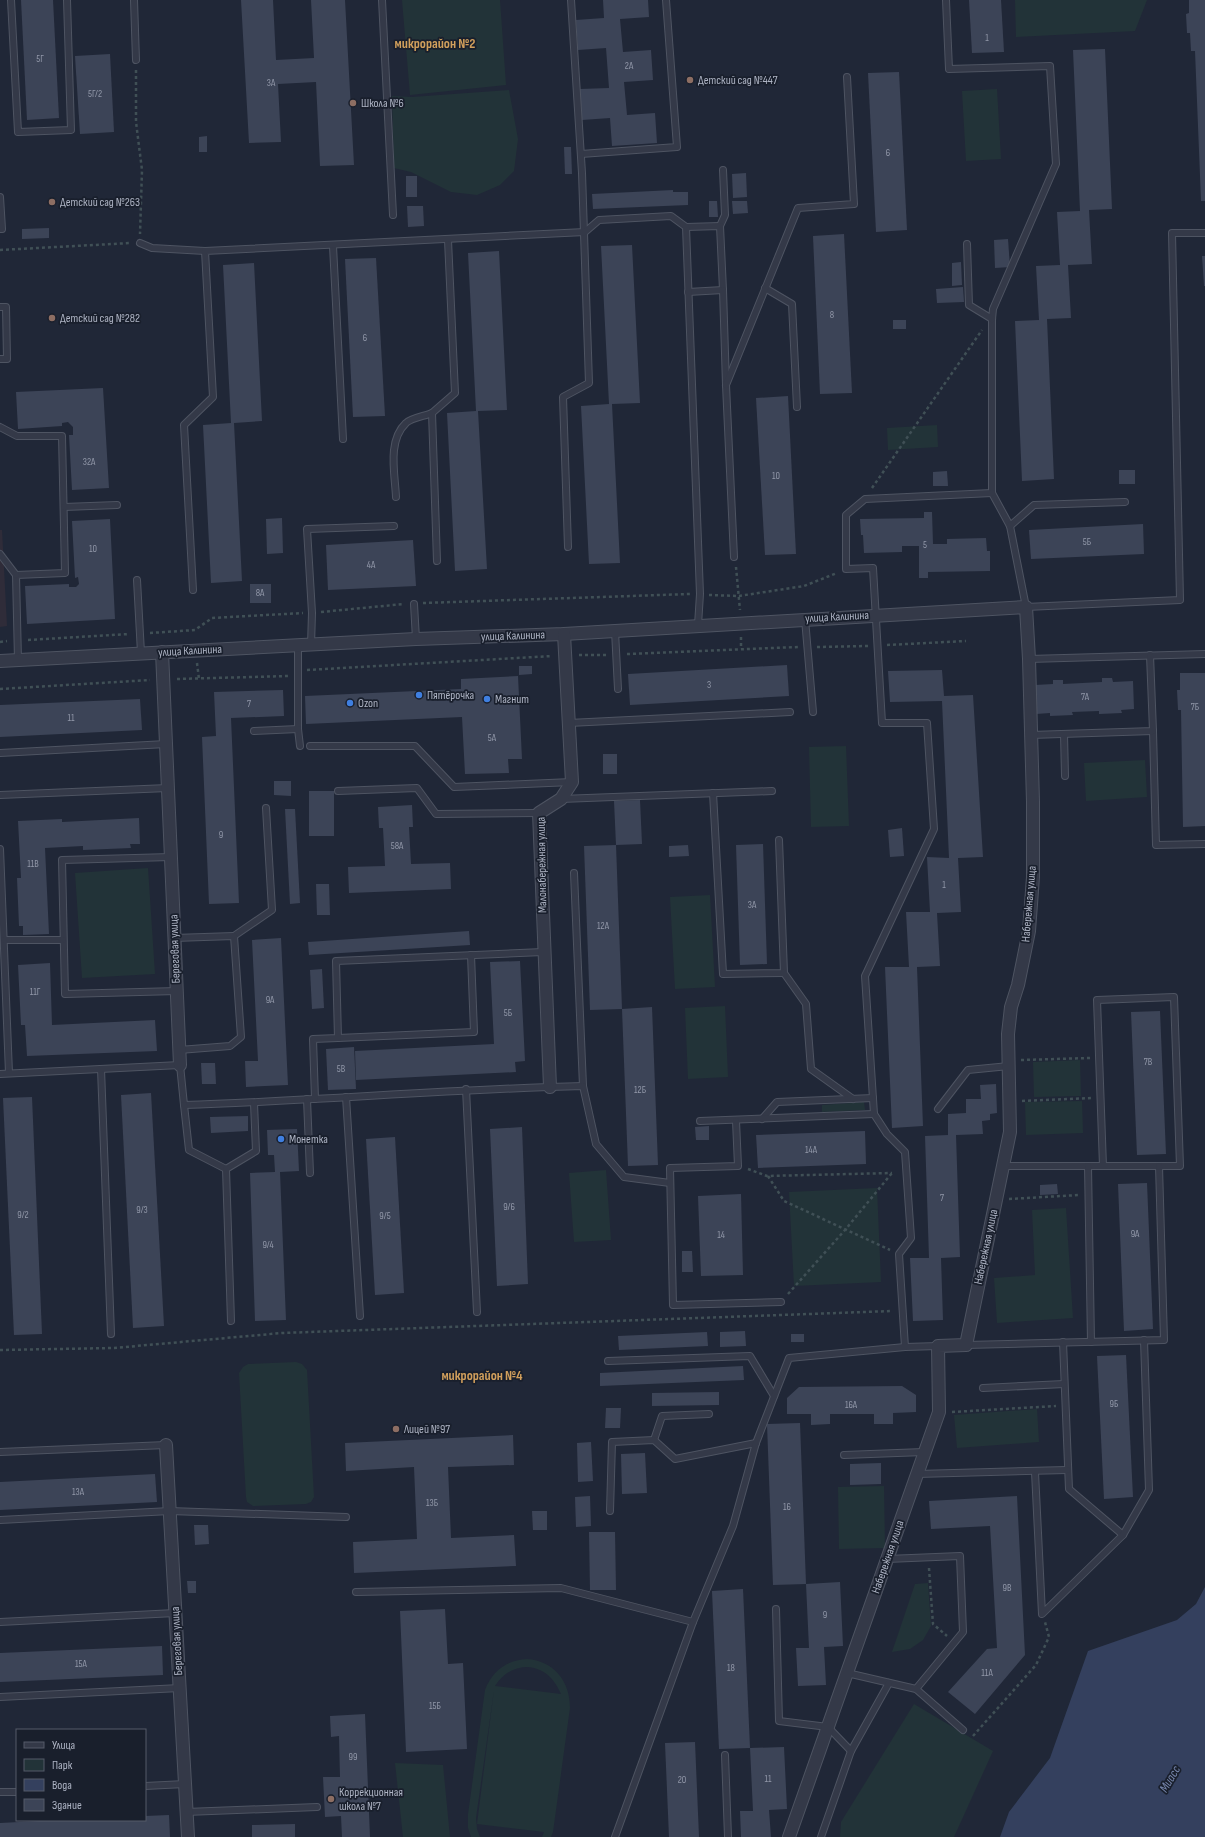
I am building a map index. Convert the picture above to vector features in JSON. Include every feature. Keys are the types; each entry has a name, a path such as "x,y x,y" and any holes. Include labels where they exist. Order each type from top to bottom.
{"street":[{"name":"улица Калинина","path":"0,661 416,639 564,634 740,622 1026,607"},
{"name":"Набережная улица","path":"966,1345 1010,1132 1008,1034 1011,1007 1018,985 1029,924 1033,870 1029,659 1026,607"},
{"path":"564,634 572,782"},
{"name":"Береговая улица","path":"162,652 180,1065"},
{"name":"Малонабережная улица","path":"550,1087 539,813 561,799 572,782"},
{"path":"938,1346 966,1345"},
{"name":"Набережная улица","path":"789,1837 939,1412 938,1346"},
{"name":"Береговая улица","path":"166,1445 188,1837"}],"lane":[{"path":"11,0 18,132 71,130 66,0"},
{"path":"134,0 136,60"},
{"path":"382,0 393,215"},
{"path":"568,547 563,396 589,383 585,232 571,0"},
{"path":"580,154 676,147 666,0"},
{"path":"946,0 949,69 1050,66 1056,164 993,309 991,319 992,493 1010,526 1026,607 1180,600 1172,233 1205,233"},
{"path":"726,385 798,208 854,204 847,77"},
{"path":"723,170 725,215 720,226 734,557"},
{"path":"0,197 2,229 0,229"},
{"path":"140,243 152,248 205,251 333,246 585,232 599,220 671,216 686,228 720,226"},
{"path":"686,228 700,594 698,625"},
{"path":"396,497 394,451 396,438 406,422 432,413 455,393 448,240"},
{"path":"967,244 969,305 991,319"},
{"path":"333,246 343,439"},
{"path":"193,590 184,425 213,397 205,251"},
{"path":"765,288 792,304 796,407"},
{"path":"688,292 723,290"},
{"path":"0,307 6,307 7,359 0,360"},
{"path":"432,413 437,561"},
{"path":"0,426 17,436 62,436 65,573 16,575"},
{"path":"905,1346 899,1254 911,1238 905,1152 887,1134 874,1114 865,976 934,829 927,723 882,723 873,568 846,569 846,515 864,499 992,493"},
{"path":"1010,526 1034,506 1125,502"},
{"path":"64,507 117,505"},
{"path":"311,645 312,613 307,529 394,526"},
{"path":"0,554 16,575 18,660"},
{"path":"138,580 141,654"},
{"path":"414,604 416,639"},
{"path":"805,619 813,712"},
{"path":"615,631 618,689"},
{"path":"298,646 298,729 300,746"},
{"path":"1029,659 1205,654"},
{"path":"1150,655 1156,845 1205,844"},
{"path":"569,723 790,712"},
{"path":"254,731 298,729"},
{"path":"1031,735 1152,732"},
{"path":"1064,734 1065,776"},
{"path":"0,753 166,744"},
{"path":"310,746 415,746 454,787 572,782"},
{"path":"0,795 168,788"},
{"path":"338,791 417,788 436,814 539,813"},
{"path":"561,799 772,791"},
{"path":"713,793 722,974 784,973"},
{"path":"174,938 234,936 272,910 266,808"},
{"path":"779,840 784,973 806,1004 811,1069 853,1100"},
{"path":"0,849 9,1073"},
{"path":"171,857 62,860 65,994 177,991"},
{"path":"574,873 583,1086 596,1144 624,1177 670,1183"},
{"path":"179,1050 230,1046 241,1036 234,936"},
{"path":"4,940 63,940"},
{"path":"338,1038 336,961 544,952"},
{"path":"316,1099 313,1039 474,1032 472,955"},
{"path":"1003,1166 1103,1166 1159,1166 1180,1166 1174,997 1097,1000 1103,1166"},
{"path":"938,1109 968,1070 1008,1063"},
{"path":"0,1074 180,1065 189,1150 226,1169"},
{"path":"101,1069 111,1334"},
{"path":"184,1106 307,1100 466,1089 583,1086"},
{"path":"466,1089 477,1312"},
{"path":"346,1097 360,1316"},
{"path":"762,1119 777,1102 873,1098"},
{"path":"307,1100 310,1173"},
{"path":"226,1169 256,1152 254,1103"},
{"path":"700,1121 874,1114"},
{"path":"736,1120 738,1166 670,1168 673,1305 781,1302"},
{"path":"1088,1166 1091,1342"},
{"path":"966,1345 1164,1340 1159,1166"},
{"path":"226,1169 231,1320"},
{"path":"1042,1614 1123,1535 1149,1490 1144,1340"},
{"path":"1063,1342 1067,1470 1069,1489 1123,1535"},
{"path":"615,1837 693,1622 733,1526 756,1442 789,1358 905,1346 938,1346"},
{"path":"608,1361 750,1356 774,1396"},
{"path":"983,1388 1064,1384"},
{"path":"654,1440 662,1416 709,1414"},
{"path":"610,1511 612,1442 654,1440 675,1459 756,1442"},
{"path":"0,1452 166,1445"},
{"path":"844,1455 924,1452"},
{"path":"916,1474 1067,1470"},
{"path":"1035,1472 1042,1614"},
{"path":"0,1520 170,1511 346,1517"},
{"path":"887,1559 960,1556 963,1632 956,1643 916,1689"},
{"path":"356,1592 561,1588 693,1622"},
{"path":"776,1609 779,1721 828,1727 851,1751"},
{"path":"0,1622 175,1613"},
{"path":"847,1673 916,1689 963,1730"},
{"path":"821,1837 851,1751 889,1683"},
{"path":"0,1697 180,1688"},
{"path":"725,1755 728,1837"},
{"path":"146,1786 185,1784"},
{"path":"0,1792 16,1792"},
{"path":"186,1812 317,1807"}],"path":[{"path":"0,250 140,243 142,170 136,122 136,60"},
{"path":"864,499 991,319"},
{"path":"734,557 741,649"},
{"path":"0,689 163,680 290,676 298,671 565,656 966,641"},
{"path":"1008,1063 1099,1058"},
{"path":"1009,1101 1100,1097"},
{"path":"738,1166 768,1176 907,1173"},
{"path":"781,1302 846,1230 892,1173"},
{"path":"768,1176 784,1201 899,1254"},
{"path":"996,1200 1089,1194"},
{"path":"0,1350 114,1348 282,1333 902,1310"},
{"path":"939,1412 1065,1406"},
{"path":"928,1557 933,1624 956,1643"},
{"path":"963,1730 972,1736 1036,1665 1049,1637 1042,1614"}],"shaded area":[{"path":"0,530 2,530 7,626 0,627"}],"green space":[{"path":"402,0 500,0 506,85 410,95"},
{"path":"1015,0 1147,0 1135,31 1016,37"},
{"path":"997,89 1001,159 966,161 962,91"},
{"path":"509,90 518,139 514,171 500,185 477,195 451,192 411,172 394,168 392,96 412,97"},
{"path":"937,425 938,447 888,450 887,428"},
{"path":"846,746 849,826 811,827 809,747"},
{"path":"1145,760 1147,797 1086,801 1084,763"},
{"path":"148,868 155,974 82,978 75,873"},
{"path":"710,895 715,987 675,989 670,897"},
{"path":"725,1006 728,1077 688,1079 685,1008"},
{"path":"1080,1060 1081,1096 1034,1097 1033,1062"},
{"path":"1082,1101 1083,1133 1026,1135 1025,1102"},
{"path":"864,1102 865,1110 822,1112 822,1105"},
{"path":"606,1170 611,1240 574,1242 569,1173"},
{"path":"877,1188 881,1282 794,1286 789,1192"},
{"path":"1066,1208 1073,1318 997,1323 994,1278 1035,1275 1032,1210"},
{"path":"296,1362 302,1364 307,1370 314,1497 311,1502 306,1504 253,1506 247,1502 246,1497 239,1373 243,1367 248,1364"},
{"path":"1037,1409 1039,1442 957,1448 954,1415"},
{"path":"884,1486 885,1548 839,1549 838,1487"},
{"path":"928,1583 931,1626 923,1640 910,1649 892,1652 915,1584"},
{"path":"527,1659 537,1661 552,1668 564,1681 569,1698 570,1708 553,1832 551,1837 542,1837 544,1832 477,1824 494,1690 476,1818 477,1829 480,1837 471,1837 468,1828 468,1814 485,1690 496,1672 507,1664","holes":["523,1667 534,1668 545,1672 552,1679 561,1694 495,1686 501,1678 513,1670"]},
{"path":"914,1704 993,1751 954,1837 840,1837 841,1822"},
{"path":"395,1763 443,1765 450,1837 403,1837"}],"water":[{"name":"Миасс","path":"1205,1587 1205,1837 1000,1837 1009,1812 1050,1758 1088,1651 1177,1620 1196,1604"}],"building":[{"path":"21,0 53,0 59,118 27,120"},
{"path":"241,0 273,0 276,60 314,58 311,0 345,0 354,165 320,166 316,82 278,84 281,142 249,143"},
{"path":"603,0 648,0 649,17 620,19 623,52 651,50 653,80 624,82 627,115 655,113 657,143 612,146 610,118 582,120 580,89 609,88 606,48 578,50 576,20 604,18"},
{"path":"969,0 1001,0 1004,52 972,53"},
{"path":"1189,0 1205,0 1205,201 1201,201 1195,51 1191,51 1190,33 1187,33 1186,14 1189,13"},
{"path":"1105,49 1112,209 1089,210 1092,264 1068,265 1071,318 1047,319 1054,479 1022,481 1015,321 1039,320 1036,266 1060,265 1057,212 1080,211 1073,50"},
{"path":"110,54 114,132 80,134 75,56"},
{"path":"899,72 907,230 876,232 868,73"},
{"path":"207,136 207,152 199,152 199,137"},
{"path":"564,147 571,147 572,174 565,174"},
{"path":"746,173 747,197 733,198 732,174"},
{"path":"406,176 417,176 417,197 406,197"},
{"path":"673,190 673,192 688,192 688,205 593,209 592,194"},
{"path":"709,201 717,201 718,217 709,217"},
{"path":"732,201 747,201 748,213 733,214"},
{"path":"407,206 423,206 424,226 408,227"},
{"path":"49,228 49,238 22,239 22,229"},
{"path":"844,234 852,393 820,394 813,236"},
{"path":"1008,239 1010,267 995,268 994,240"},
{"path":"632,245 640,403 612,404 620,563 589,564 581,406 609,404 601,246"},
{"path":"499,251 507,410 478,411 487,569 455,571 447,413 476,411 468,253"},
{"path":"1202,256 1205,256 1205,286 1204,286"},
{"path":"376,258 385,416 353,417 345,259"},
{"path":"961,262 962,285 952,286 952,263"},
{"path":"254,263 262,421 234,423 242,581 211,583 203,425 231,423 223,265"},
{"path":"963,287 964,302 937,303 936,289"},
{"path":"893,320 906,320 906,329 893,329"},
{"path":"103,388 109,488 72,490 69,435 73,435 73,427 68,422 62,423 62,426 18,429 16,392"},
{"path":"788,396 796,554 765,555 756,398"},
{"path":"1119,470 1135,470 1135,484 1119,484"},
{"path":"947,471 948,486 933,486 933,472"},
{"path":"924,512 932,512 933,544 947,544 947,539 986,538 987,551 990,551 990,571 928,572 928,578 919,578 919,546 902,546 902,552 864,553 860,519 924,518"},
{"path":"282,518 283,553 267,554 266,519"},
{"path":"110,519 115,619 27,624 25,586 69,584 69,587 76,587 79,584 78,577 75,578 72,521"},
{"path":"1143,524 1144,554 1031,559 1029,530"},
{"path":"413,540 416,586 328,590 326,545"},
{"path":"250,584 271,584 271,603 250,603"},
{"path":"787,665 789,696 630,705 628,674"},
{"path":"519,666 532,666 532,674 519,675"},
{"path":"942,670 944,696 973,695 983,857 958,858 961,912 937,913 940,966 917,967 923,1126 892,1128 885,967 909,967 906,912 930,912 927,857 949,858 942,701 890,702 888,671"},
{"path":"1180,673 1205,673 1205,826 1183,827 1181,710 1178,710 1177,690 1180,690"},
{"path":"518,676 522,759 508,759 509,773 465,774 462,717 306,724 305,696 461,689 461,679"},
{"path":"1102,678 1112,678 1113,682 1133,681 1134,709 1121,710 1122,713 1099,714 1099,711 1072,712 1073,715 1050,716 1050,713 1036,714 1035,685 1053,684 1053,680 1063,680 1063,684 1102,682"},
{"path":"283,690 284,716 231,718 239,903 209,904 202,737 216,736 214,692"},
{"path":"140,699 142,730 0,737 0,705"},
{"path":"603,754 617,754 617,774 603,774"},
{"path":"274,781 291,781 291,796 274,795"},
{"path":"309,791 334,791 334,836 309,836"},
{"path":"640,800 642,844 616,845 614,801"},
{"path":"412,805 413,827 409,827 411,864 450,863 451,889 349,893 348,867 385,866 383,828 379,828 378,807"},
{"path":"285,809 295,809 300,903 290,904"},
{"path":"139,818 140,844 130,844 131,848 83,850 83,846 45,848 49,934 23,935 23,926 19,926 17,878 21,878 18,821 62,819 62,822"},
{"path":"902,828 904,856 890,857 888,830"},
{"path":"763,844 767,964 740,965 736,845"},
{"path":"616,845 622,1009 590,1010 584,846"},
{"path":"688,845 689,856 669,857 669,846"},
{"path":"316,884 329,884 330,915 317,915"},
{"path":"469,931 470,945 309,955 308,942"},
{"path":"281,938 288,1085 246,1087 245,1061 258,1061 252,940"},
{"path":"520,961 525,1061 515,1062 516,1072 356,1080 355,1051 494,1044 490,962"},
{"path":"50,963 52,1025 155,1020 157,1051 27,1056 25,1025 21,1025 18,965"},
{"path":"322,969 324,1008 312,1009 310,970"},
{"path":"652,1007 658,1165 628,1166 622,1009"},
{"path":"1160,1011 1166,1154 1137,1155 1131,1012"},
{"path":"354,1047 356,1089 328,1090 326,1049"},
{"path":"201,1063 215,1063 216,1084 202,1084"},
{"path":"996,1084 997,1113 990,1114 990,1120 982,1121 983,1134 956,1135 960,1257 941,1258 943,1320 913,1321 910,1258 929,1258 925,1136 948,1135 948,1114 966,1113 966,1099 981,1099 980,1085"},
{"path":"151,1093 164,1326 133,1328 121,1095"},
{"path":"32,1097 42,1334 14,1335 3,1098"},
{"path":"248,1116 248,1131 211,1133 210,1117"},
{"path":"709,1126 709,1140 696,1140 695,1127"},
{"path":"522,1127 528,1284 497,1286 490,1129"},
{"path":"297,1129 299,1171 280,1172 286,1320 255,1321 250,1173 275,1172 274,1155 268,1155 267,1130"},
{"path":"865,1131 866,1164 758,1168 756,1135"},
{"path":"395,1137 404,1293 375,1295 366,1139"},
{"path":"1147,1183 1153,1329 1124,1331 1118,1184"},
{"path":"1057,1184 1058,1194 1040,1195 1040,1185"},
{"path":"741,1194 743,1275 701,1276 698,1196"},
{"path":"682,1251 692,1251 693,1272 682,1272"},
{"path":"745,1331 746,1346 720,1347 720,1332"},
{"path":"707,1332 708,1346 619,1350 618,1336"},
{"path":"791,1334 804,1334 804,1342 791,1342"},
{"path":"1126,1355 1133,1497 1104,1499 1097,1356"},
{"path":"743,1366 744,1380 600,1386 600,1373"},
{"path":"902,1386 916,1395 916,1412 893,1413 893,1424 874,1424 874,1414 830,1414 830,1424 811,1425 811,1414 787,1414 787,1398 799,1387"},
{"path":"719,1392 719,1405 652,1406 652,1393"},
{"path":"606,1408 621,1408 620,1428 605,1428"},
{"path":"800,1423 806,1584 773,1585 767,1424"},
{"path":"513,1435 514,1465 448,1467 451,1538 514,1535 516,1566 354,1573 353,1542 417,1539 414,1467 346,1471 345,1443"},
{"path":"591,1442 593,1481 578,1482 577,1443"},
{"path":"645,1453 647,1493 622,1494 621,1454"},
{"path":"881,1463 881,1484 850,1485 850,1464"},
{"path":"155,1474 157,1502 0,1510 0,1482"},
{"path":"590,1496 591,1526 576,1527 575,1497"},
{"path":"1017,1496 1025,1655 975,1714 948,1692 987,1649 997,1648 990,1526 931,1529 929,1501"},
{"path":"532,1511 547,1511 547,1530 533,1530"},
{"path":"194,1525 208,1525 209,1544 195,1545"},
{"path":"589,1532 615,1532 616,1590 590,1590"},
{"path":"187,1581 196,1581 196,1593 188,1593"},
{"path":"840,1582 843,1646 824,1647 826,1685 798,1686 796,1648 809,1648 806,1584"},
{"path":"743,1589 750,1748 719,1749 712,1591"},
{"path":"445,1609 448,1664 463,1663 467,1749 406,1752 400,1611"},
{"path":"162,1646 163,1675 0,1682 0,1653"},
{"path":"365,1714 370,1837 342,1837 341,1816 325,1817 323,1777 340,1777 339,1736 331,1737 330,1716"},
{"path":"695,1742 699,1837 669,1837 665,1743"},
{"path":"784,1747 787,1809 769,1810 771,1837 741,1837 740,1811 753,1811 750,1748"},
{"path":"169,1815 170,1837 0,1837 0,1823 39,1821 146,1821 146,1816"},
{"path":"295,1824 295,1837 252,1837 252,1825"}],"place":[{"name":"Детский сад №447","path":"690,80"},
{"name":"Школа №6","path":"353,103"},
{"name":"Детский сад №263","path":"52,202"},
{"name":"Детский сад №282","path":"52,318"},
{"name":"Пятёрочка","path":"419,695"},
{"name":"Магнит","path":"487,699"},
{"name":"Ozon","path":"350,703"},
{"name":"Монетка","path":"281,1139"},
{"name":"Лицей №97","path":"396,1429"},
{"name":"Коррекционная школа №7","path":"331,1799"}],"district":[{"name":"микрорайон №2","path":"435,43"},
{"name":"микрорайон №4","path":"482,1375"}]}
